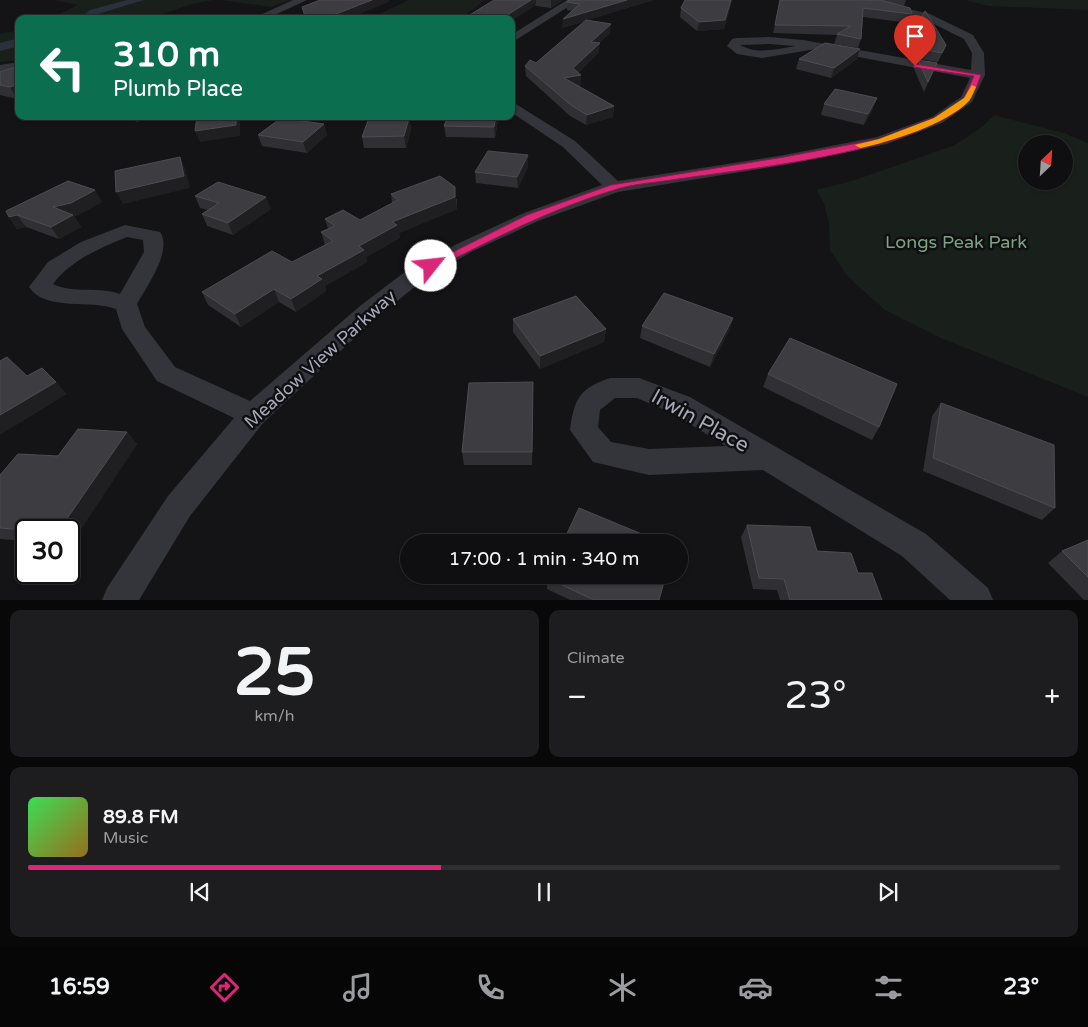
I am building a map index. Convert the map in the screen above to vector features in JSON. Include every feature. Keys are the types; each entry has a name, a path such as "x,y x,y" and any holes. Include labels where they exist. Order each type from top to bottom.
{"street":[{"path":"266,15 302,0"},
{"path":"515,37 574,0"},
{"name":"Meadow View Parkway","path":"119,600 179,506 253,415 368,312 414,276 464,248 531,217 614,187 784,160 881,141 937,120 967,99 978,75 978,52 968,37 953,28 906,10 856,0"},
{"path":"815,46 760,56 740,52 732,46 736,42 751,40 815,46 915,66 978,75"},
{"path":"0,69 15,67"},
{"path":"515,108 569,144 614,187"},
{"path":"126,304 107,297 60,296 40,287 55,267 88,246 125,232 153,236 154,252 126,304 134,329 166,374 253,415"},
{"name":"Irwin Place","path":"766,458 649,462 603,453 584,430 587,405 610,388 639,388 681,406 914,545 976,600"}],"green space":[{"path":"55,0 213,0 192,4 160,15 57,15 78,5"},
{"path":"221,0 291,0 271,7"},
{"path":"409,0 485,0 465,15 377,15"},
{"path":"965,0 1088,0 1088,10 989,6"},
{"path":"15,31 15,60 0,62 0,34"},
{"name":"Longs Peak Park","path":"994,115 1064,133 1069,135 1018,135 1018,190 1073,190 1073,137 1088,143 1088,397 941,338 885,310 848,277 830,250 829,223 824,203 816,190 852,181 955,145 982,127"}],"building":[{"path":"320,0 372,0 333,15 305,15 302,7"},
{"path":"494,0 531,0 507,15 470,15"},
{"path":"569,0 627,0 563,19 580,4 567,2"},
{"path":"685,0 731,0 725,20 699,22 681,8"},
{"path":"780,0 880,0 910,8 912,14 863,8 861,39 837,34 851,26 775,25"},
{"path":"925,11 946,45 942,53 912,47 908,39"},
{"path":"586,20 611,24 591,42 600,43 573,68 581,75 564,78 614,106 587,115 571,105 525,66 530,60 536,63"},
{"path":"825,43 860,49 834,68 799,59"},
{"path":"918,60 937,63 928,82"},
{"path":"15,67 15,85 10,87 0,85 0,72"},
{"path":"835,89 877,98 868,114 824,104"},
{"path":"196,120 236,120 236,125 195,131"},
{"path":"278,120 324,124 303,142 258,135"},
{"path":"368,120 408,120 404,136 362,137"},
{"path":"446,120 495,120 494,127 444,126"},
{"path":"488,151 528,155 517,177 475,172"},
{"path":"180,157 184,176 116,192 115,171"},
{"path":"440,176 455,187 455,197 392,222 397,225 359,246 364,250 317,276 322,279 291,299 274,289 235,314 202,292 272,251 292,262 333,241 321,232 335,226 325,219 343,210 360,220 398,200 391,194"},
{"path":"68,181 95,190 71,203 53,207 73,215 51,227 17,215 9,217 6,211"},
{"path":"218,182 266,197 228,223 202,214 219,203 195,196"},
{"path":"664,293 733,318 714,354 642,326"},
{"path":"576,296 606,329 540,356 513,319"},
{"path":"790,338 897,384 879,427 768,374"},
{"path":"7,357 27,376 42,368 56,382 0,415 0,361"},
{"path":"533,382 532,452 462,452 469,383"},
{"path":"941,403 1054,445 1055,508 933,458"},
{"path":"78,429 127,432 67,519 15,519 15,529 0,528 0,475 18,454 58,456"},
{"path":"579,508 642,534 567,534"},
{"path":"747,525 810,527 817,551 851,553 858,573 872,573 882,600 790,600 784,579 759,578"},
{"path":"1088,540 1088,577 1062,551"},
{"path":"560,584 663,584 659,600 594,600"}],"waterway":[{"path":"91,15 94,12 139,0"},
{"path":"0,47 15,43"}],"slow traffic":[{"path":"860,145 881,141 937,120 967,99 972,87"}],"route":[{"path":"431,266 464,248 531,217 614,187 784,160 881,141 937,120 967,99 978,75 915,66"}]}
